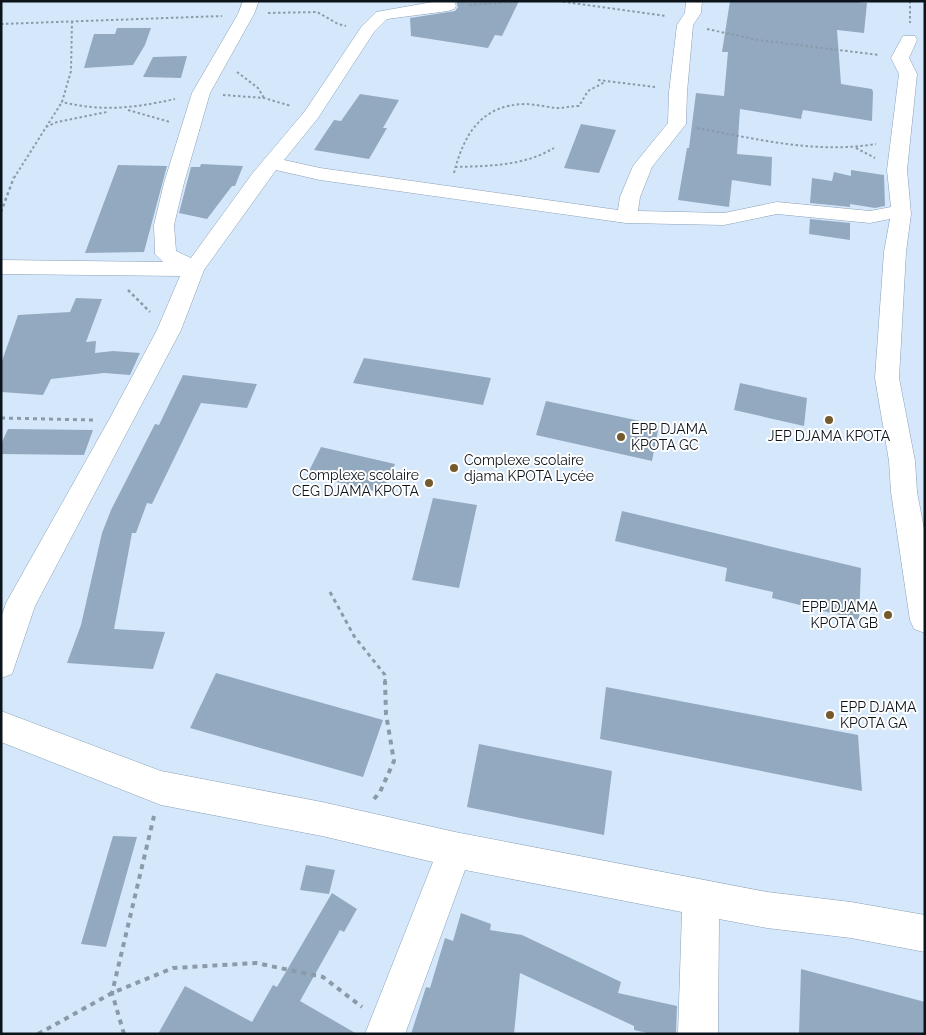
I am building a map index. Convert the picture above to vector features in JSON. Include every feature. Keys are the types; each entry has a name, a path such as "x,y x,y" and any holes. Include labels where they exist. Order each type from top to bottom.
{"street":[{"path":"626,217 630,206 630,197 643,166 677,124 684,25 693,13 694,1"},
{"path":"1,664 21,603 122,422 169,330 194,269 272,163 312,114 368,29 382,15 447,4"},
{"path":"194,269 166,254 164,225 189,130 201,93 248,8"},
{"path":"904,49 908,74 897,170 901,214 894,252 887,378 902,461 904,492 924,608"},
{"path":"272,163 320,174 626,217 724,219 777,208 870,217 889,213 901,214"},
{"path":"1,267 194,269"},
{"path":"1,726 161,788 455,850 767,910 851,920 925,934"},
{"path":"387,1030 455,850"},
{"path":"698,1034 701,897"}],"path":[{"path":"447,4 517,1"},
{"path":"558,1 618,11 666,16 684,25 724,31 758,40 904,49"},
{"path":"1,24 203,18 248,8 317,12 338,24 368,29"},
{"path":"1,212 16,172 68,90 73,69 72,21"},
{"path":"219,62 241,74 258,88 264,98"},
{"path":"598,80 605,82"},
{"path":"447,193 456,159 468,132 491,110 524,104 560,108 579,106 588,90 605,82 613,81 678,92"},
{"path":"45,128 57,122 110,111 127,110 201,93 264,98 312,114"},
{"path":"62,102 84,108 110,111"},
{"path":"127,110 164,119 189,130"},
{"path":"677,124 817,149 856,148 900,137"},
{"path":"455,167 528,161 547,154 554,148"},
{"path":"104,267 169,330"},
{"path":"1,418 36,417 122,422"},
{"path":"330,592 354,636 385,675 386,714 394,761 380,792 351,827"},
{"path":"124,1034 112,993 161,788"},
{"path":"38,1034 112,993 173,968 256,963 323,977 387,1030"}],"building":[{"path":"456,1 519,1 502,36 495,35 488,48 411,36 410,18 455,11 458,7"},
{"path":"730,1 850,1 867,3 864,33 837,30 841,84 872,89 873,92 872,121 803,110 801,119 740,109 737,154 772,157 771,186 732,180 729,207 678,200 687,148 689,148 696,93 724,96 728,52 722,52"},
{"path":"117,28 151,28 145,45 133,65 84,68 94,34 115,34"},
{"path":"187,56 181,78 143,77 153,57"},
{"path":"360,94 399,100 383,128 387,128 369,159 314,150 334,120 341,121"},
{"path":"581,124 616,130 599,173 564,168"},
{"path":"201,164 243,166 235,186 232,186 207,219 179,213 191,167 200,167"},
{"path":"118,165 167,166 144,252 85,253"},
{"path":"851,170 884,175 885,206 875,208 850,204 850,207 810,203 812,178 832,181 834,172 851,176"},
{"path":"810,219 850,223 850,240 809,234"},
{"path":"76,298 102,299 86,342 96,341 95,353 113,351 140,353 130,375 104,373 51,379 43,395 1,392 1,364 18,315 70,312"},
{"path":"364,358 491,378 483,405 353,383"},
{"path":"183,375 257,384 247,408 201,403 152,504 147,503 136,533 132,533 114,629 165,632 153,669 67,663 81,625 102,533 111,510 155,424 159,425"},
{"path":"740,383 807,398 804,426 734,410"},
{"path":"546,401 659,425 652,461 536,435"},
{"path":"8,429 93,430 84,455 1,454 1,444"},
{"path":"321,447 395,464 382,493 307,475"},
{"path":"433,498 477,505 459,588 412,580"},
{"path":"622,511 861,568 859,620 772,598 773,592 725,581 727,568 615,541"},
{"path":"216,673 383,720 363,777 190,728"},
{"path":"606,687 858,735 862,791 600,739"},
{"path":"479,744 612,771 604,835 467,807"},
{"path":"113,836 137,837 106,947 81,944"},
{"path":"306,865 335,870 329,894 300,890"},
{"path":"332,893 357,909 344,932 340,930 300,1001 357,1034 158,1034 185,986 252,1022 273,985 277,987"},
{"path":"461,913 491,924 490,930 522,935 621,982 618,993 677,1006 676,1034 652,1034 634,1030 634,1026 520,973 514,1034 411,1034 426,987 430,988 445,938 453,941"},
{"path":"801,969 925,1002 925,1034 799,1034"}],"place":[{"name":"JEP DJAMA KPOTA","path":"829,420"},
{"name":"EPP DJAMA KPOTA GC","path":"621,437"},
{"name":"Complexe scolaire djama KPOTA Lycée","path":"454,468"},
{"name":"Complexe scolaire CEG DJAMA KPOTA","path":"429,483"},
{"name":"EPP DJAMA KPOTA GB","path":"888,615"},
{"name":"EPP DJAMA KPOTA GA","path":"830,715"}]}
